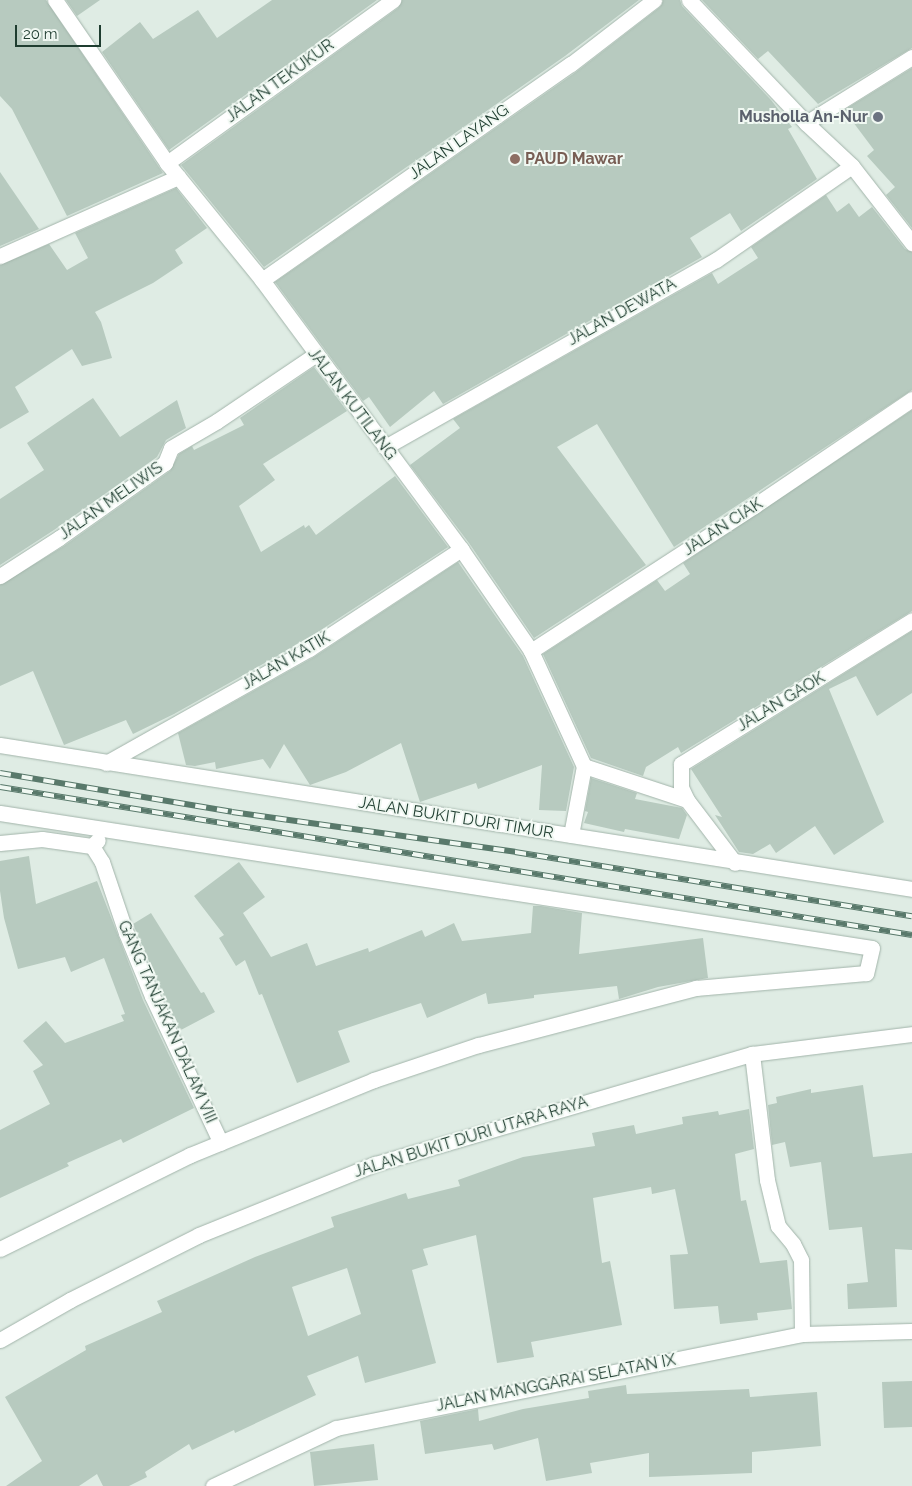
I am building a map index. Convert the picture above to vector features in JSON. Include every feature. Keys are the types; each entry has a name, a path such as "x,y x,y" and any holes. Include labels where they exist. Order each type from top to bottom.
{"street":[{"name":"JALAN KUTILANG","path":"55,0 167,163 262,280 315,355 461,549 531,651 584,766"},
{"name":"JALAN TEKUKUR","path":"167,163 393,0"},
{"name":"JALAN LAYANG","path":"262,280 571,64 654,0"},
{"path":"689,0 806,123 852,166 912,243"},
{"path":"806,123 912,57"},
{"name":"JALAN DEWATA","path":"385,446 716,260 852,166"},
{"path":"0,256 178,176"},
{"name":"JALAN MELIWIS","path":"0,576 59,538 165,463 171,448 217,421 315,355"},
{"name":"JALAN CIAK","path":"531,651 754,506 912,399"},
{"name":"JALAN KATIK","path":"106,763 309,649 461,549"},
{"name":"JALAN GAOK","path":"735,863 687,800 681,787 681,764 912,620"},
{"name":"JALAN BUKIT DURI TIMUR","path":"0,745 571,835 735,863 912,889"},
{"path":"571,835 584,766 687,800"},
{"path":"0,813 872,948 866,973 696,988 478,1045 374,1080 190,1155 0,1249"},
{"path":"0,843 42,839 92,846 107,829"},
{"name":"GANG TANJAKAN DALAM VIII","path":"92,846 102,862 126,933 152,996 220,1143"},
{"name":"JALAN BUKIT DURI UTARA RAYA","path":"0,1340 70,1300 199,1235 375,1164 752,1054 912,1034"},
{"path":"752,1054 757,1080 767,1180 778,1226 786,1238 793,1244 801,1260 802,1334"},
{"name":"JALAN MANGGARAI SELATAN IX","path":"213,1486 336,1428 802,1334 912,1331"}],"building":[{"path":"0,0 46,0 163,173 67,216 12,109 0,96"},
{"path":"66,0 100,0 77,16"},
{"path":"272,0 377,0 169,150 102,52 140,22 153,39 198,10 217,38"},
{"path":"402,0 639,0 565,56 264,267 181,165 398,8"},
{"path":"663,0 680,0 682,6 771,100 792,127 788,129 817,179 741,231 730,213 690,238 702,257 443,404 434,391 390,427 369,397 363,401 275,282 576,72 660,7"},
{"path":"702,0 912,0 912,48 818,104 768,51 758,59"},
{"path":"912,68 912,228 886,195 895,187 867,156 874,150 844,110"},
{"path":"0,172 39,229 0,246"},
{"path":"176,188 207,228 175,250 183,263 153,283 95,312 101,322 112,358 82,366 72,349 15,387 29,412 0,429 0,265 49,244 67,270 88,258 75,233"},
{"path":"826,195 837,212 849,203 859,217 872,207 905,249 912,252 912,390 674,547 597,424 557,447 646,565 534,638 469,543 410,465 460,428 453,419 712,273 718,284 758,258 751,247"},
{"path":"314,367 347,411 263,464 275,480 239,506 261,552 304,525 305,528 309,525 316,535 395,476 448,547 304,641 174,714 133,734 126,720 64,745 33,671 0,686 0,585 64,546 170,471 179,454 192,446 194,450 244,425 240,418"},
{"path":"93,398 120,437 177,400 186,428 166,440 157,457 54,530 0,565 0,499 44,470 27,443"},
{"path":"912,410 912,611 681,753 678,747 646,767 643,776 591,758 543,654 657,580 665,591 690,574 683,563"},
{"path":"458,562 523,656 574,767 566,811 539,810 542,765 478,789 476,783 420,802 401,743 346,772 310,785 284,744 270,769 263,759 216,769 215,762 195,766 186,765 178,733 314,657"},
{"path":"912,631 912,693 877,716 856,676 829,689 884,822 834,855 815,826 776,853 770,844 753,854 739,852 715,815 722,817 691,769"},
{"path":"591,778 637,793 635,799 682,808 687,815 679,839 625,829 624,832 584,823 588,812 585,811"},
{"path":"29,856 36,904 97,881 143,1000 194,1108 123,1143 121,1139 67,1163 69,1166 0,1198 0,1130 50,1104 33,1071 43,1065 23,1041 46,1021 65,1043 124,1021 121,1015 125,1014 104,958 71,972 65,957 18,969 4,918 0,891 0,861"},
{"path":"239,862 265,897 243,913 271,957 307,943 316,966 368,948 369,952 422,930 425,937 454,923 462,941 531,933 533,906 541,906 582,913 579,954 703,938 708,978 658,987 619,999 617,986 534,995 534,998 488,1004 486,993 427,1018 421,1003 338,1031 350,1062 297,1083 262,994 259,995 245,960 236,966 219,938 224,935 194,896"},
{"path":"151,913 201,993 204,992 215,1012 179,1031 133,924"},
{"path":"863,1085 873,1157 912,1153 912,1250 895,1249 897,1307 848,1309 847,1284 868,1282 862,1227 829,1230 821,1162 790,1167 785,1142 772,1145 768,1105 777,1103 776,1097 811,1089 811,1093"},
{"path":"749,1109 754,1149 735,1154 741,1201 746,1200 760,1263 787,1260 792,1309 757,1313 758,1320 720,1324 718,1306 674,1309 670,1255 688,1254 675,1189 652,1194 651,1187 593,1198 602,1263 610,1261 622,1325 531,1342 534,1357 497,1363 476,1235 423,1249 428,1265 412,1270 436,1363 365,1383 358,1356 307,1376 316,1395 235,1433 234,1430 192,1450 189,1444 145,1472 147,1477 129,1486 103,1486 97,1474 79,1486 6,1486 42,1461 5,1397 86,1350 85,1346 162,1312 157,1301 255,1257 334,1227 331,1217 406,1193 408,1199 460,1186 458,1180 523,1157 595,1146 592,1133 634,1125 636,1134 683,1124 682,1117 718,1111 719,1115","holes":["347,1268 361,1314 308,1336 292,1287"]},
{"path":"912,1381 912,1427 884,1428 882,1382"},
{"path":"626,1385 627,1394 749,1389 750,1397 817,1392 821,1446 752,1452 752,1473 649,1477 649,1453 590,1463 592,1473 546,1481 538,1438 494,1450 492,1444 425,1454 420,1421 478,1409 479,1421 523,1409 589,1398 588,1391"},
{"path":"374,1444 378,1480 314,1486 310,1452"}],"railway":[{"path":"0,773 232,812 515,852 912,916"},
{"path":"0,787 912,935"}],"place":[{"name":"Musholla An-Nur","path":"878,117"},
{"name":"PAUD Mawar","path":"515,159"}]}
